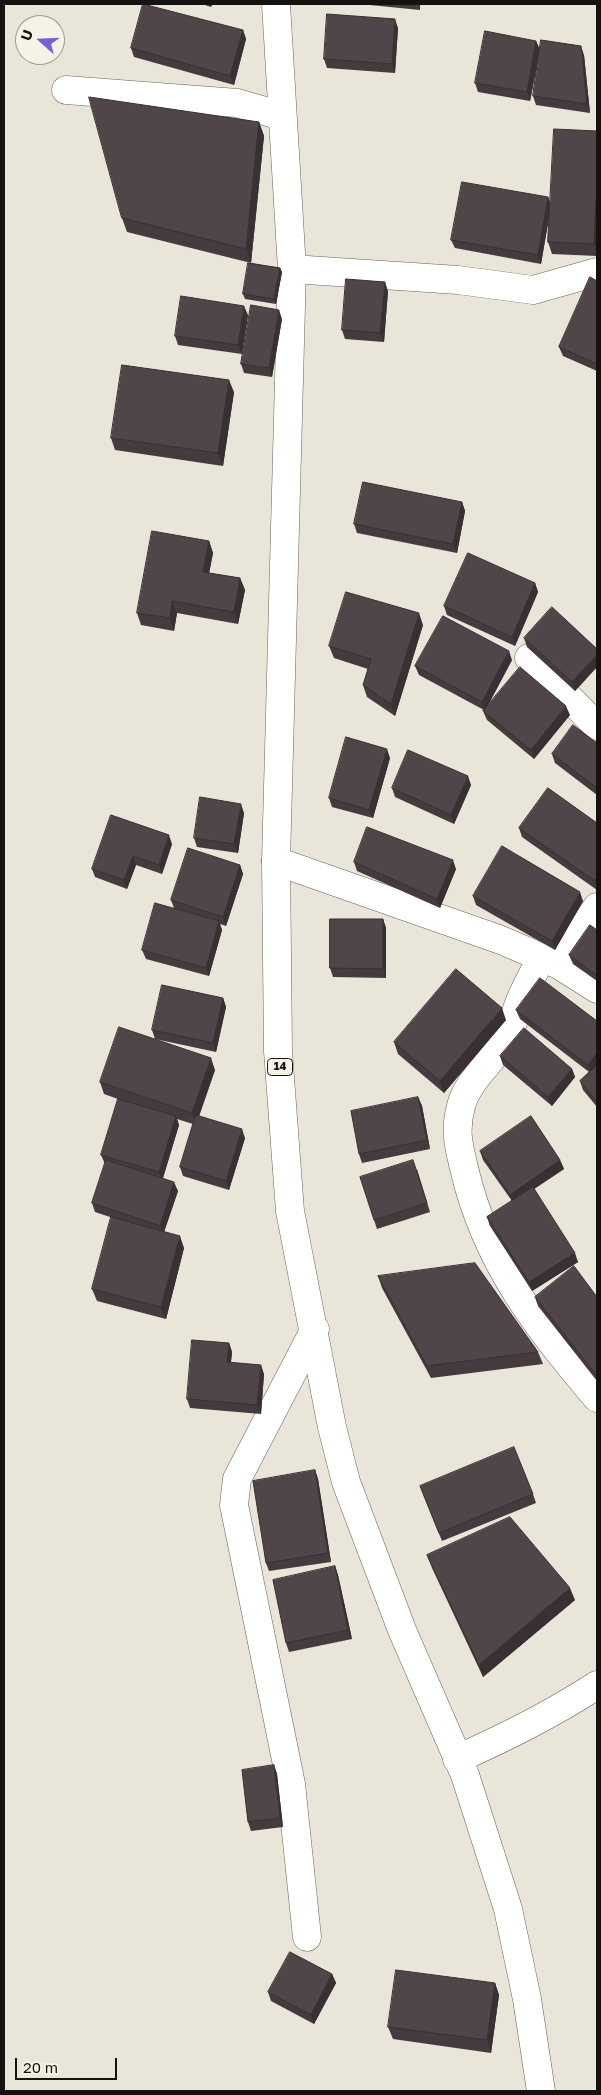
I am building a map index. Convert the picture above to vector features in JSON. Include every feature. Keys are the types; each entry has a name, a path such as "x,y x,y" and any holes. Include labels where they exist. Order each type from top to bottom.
{"main road":[{"name":"14","path":"276,4 292,270 276,860 278,1051 290,1211 315,1329 332,1427 346,1482 402,1630 464,1776 508,1909 527,1999 541,2091"},
{"path":"66,90 237,103 282,116"},
{"path":"292,270 458,280 533,290 597,272"},
{"path":"529,658 597,726"},
{"path":"276,860 501,940 550,961 597,989"},
{"path":"597,907 550,961 520,1000 507,1038 471,1084 464,1098 456,1134 473,1206 491,1250 515,1291 550,1342 597,1398"},
{"path":"307,1937 291,1784 234,1505 237,1479 315,1329"},
{"path":"457,1759 515,1734 554,1714 597,1685"}],"building":[{"path":"143,4 243,30 230,76 131,48"},
{"path":"327,14 395,19 392,64 324,59"},
{"path":"485,31 536,41 527,92 475,83"},
{"path":"541,40 581,46 587,104 533,96"},
{"path":"89,97 259,122 246,249 122,218"},
{"path":"554,129 597,131 597,200 594,244 548,242"},
{"path":"462,182 548,197 538,255 451,240"},
{"path":"248,263 280,268 274,299 243,294"},
{"path":"590,277 597,281 597,364 559,347"},
{"path":"346,279 385,282 380,333 342,330"},
{"path":"181,296 244,306 238,345 175,336"},
{"path":"251,305 279,310 269,368 241,364"},
{"path":"122,365 229,380 218,453 111,438"},
{"path":"363,482 462,502 453,544 354,524"},
{"path":"152,531 209,541 203,572 240,578 234,612 172,601 170,618 137,613"},
{"path":"468,553 535,583 512,637 444,606"},
{"path":"346,592 419,613 391,704 363,685 371,659 329,646"},
{"path":"552,607 597,649 597,655 572,682 524,638"},
{"path":"443,616 509,651 482,702 415,666"},
{"path":"520,667 566,706 531,750 483,711"},
{"path":"573,725 597,743 597,788 552,754"},
{"path":"346,737 387,749 369,810 329,798"},
{"path":"408,750 468,776 451,815 392,788"},
{"path":"548,788 597,823 597,877 595,881 519,828"},
{"path":"200,797 241,804 234,844 194,838"},
{"path":"111,815 169,835 159,865 133,856 124,880 92,869"},
{"path":"367,827 453,860 437,899 354,862"},
{"path":"502,846 580,892 552,941 473,896"},
{"path":"188,848 240,865 223,917 171,900"},
{"path":"155,903 219,921 206,968 142,950"},
{"path":"330,919 383,919 383,969 330,968"},
{"path":"590,925 597,930 597,975 569,955"},
{"path":"456,969 502,1008 440,1081 394,1042"},
{"path":"540,978 597,1021 597,1053 588,1065 516,1010"},
{"path":"162,985 223,998 213,1043 152,1030"},
{"path":"119,1027 211,1058 192,1113 100,1082"},
{"path":"524,1028 572,1069 548,1097 500,1056"},
{"path":"597,1065 597,1102 580,1081"},
{"path":"418,1097 427,1140 359,1154 351,1111"},
{"path":"118,1099 176,1116 159,1172 101,1155"},
{"path":"196,1115 242,1129 226,1181 180,1167"},
{"path":"531,1116 560,1160 510,1195 480,1151"},
{"path":"106,1160 174,1182 160,1226 92,1203"},
{"path":"413,1160 427,1203 374,1220 360,1177"},
{"path":"533,1187 575,1253 529,1282 487,1217"},
{"path":"111,1217 180,1236 161,1307 92,1289"},
{"path":"475,1263 538,1352 427,1366 378,1276"},
{"path":"574,1266 597,1297 597,1376 535,1297"},
{"path":"192,1340 229,1343 227,1362 261,1365 257,1405 187,1399"},
{"path":"514,1447 533,1494 439,1533 420,1486"},
{"path":"315,1470 328,1553 266,1563 253,1481"},
{"path":"510,1517 570,1588 479,1665 427,1555"},
{"path":"335,1566 348,1630 286,1643 273,1580"},
{"path":"274,1765 280,1818 248,1822 242,1770"},
{"path":"290,1952 332,1974 311,2015 268,1992"},
{"path":"396,1970 495,1983 487,2040 388,2027"}]}
